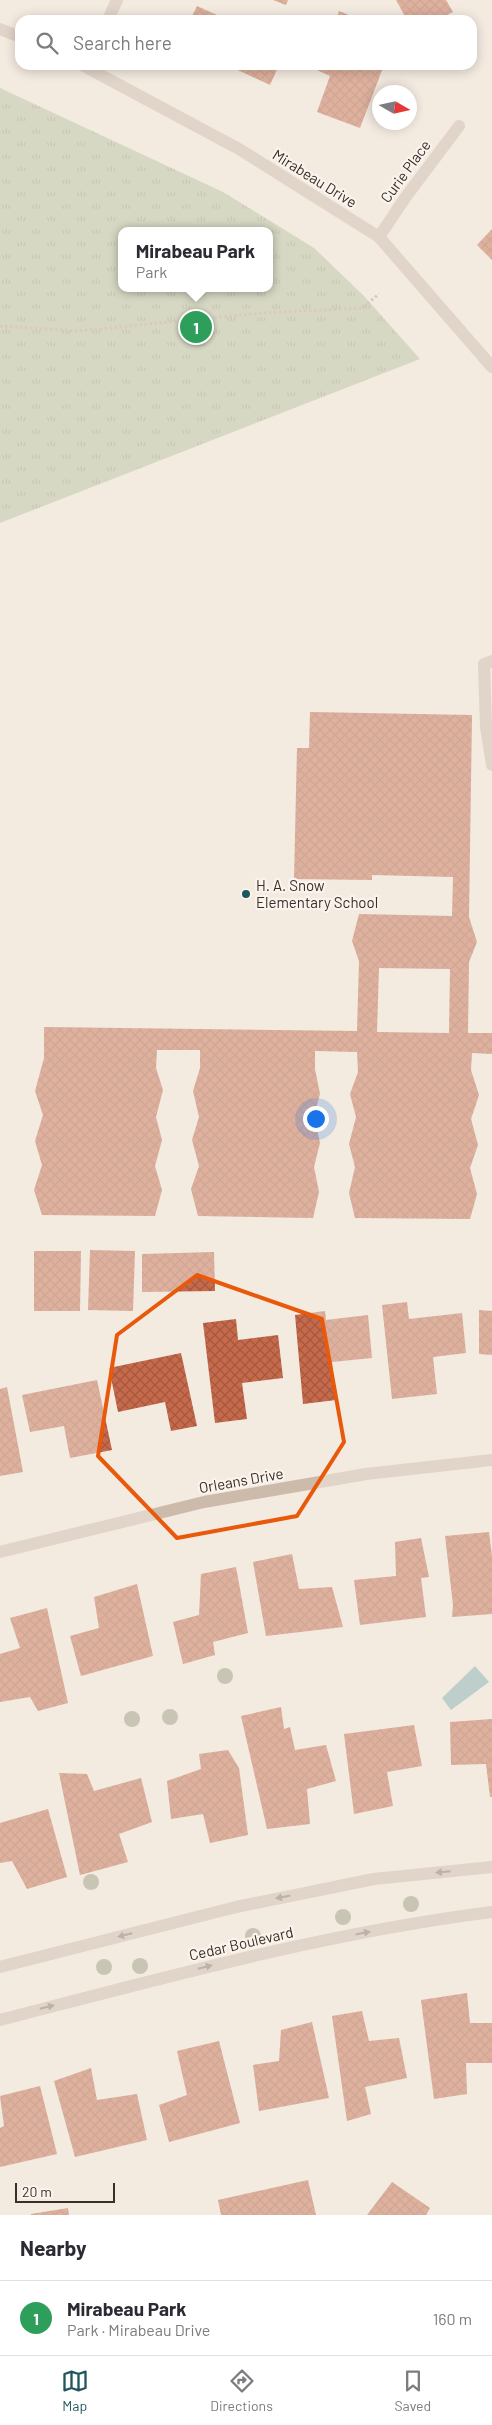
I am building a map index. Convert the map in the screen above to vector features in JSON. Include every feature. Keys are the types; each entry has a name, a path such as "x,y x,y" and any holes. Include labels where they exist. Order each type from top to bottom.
{"street":[{"path":"110,15 117,0"},
{"path":"0,28 15,36"},
{"name":"Mirabeau Drive","path":"93,70 239,149 379,237 492,368"},
{"name":"Curie Place","path":"379,237 404,198 459,126"},
{"path":"492,661 484,664 486,727 492,765"},
{"name":"Orleans Drive","path":"0,1552 204,1502 366,1474 492,1460"},
{"path":"0,1966 236,1907 374,1879 492,1867"},
{"name":"Cedar Boulevard","path":"0,2020 256,1954 388,1928 492,1912"}],"path":[{"path":"0,326 78,331 263,313 362,308 379,294"}],"highlighted area":[{"path":"197,1275 322,1319 344,1442 297,1516 177,1538 98,1456 117,1335"}],"green space":[{"path":"0,88 223,192 314,248 363,295 420,359 0,523"}],"water":[{"path":"475,1666 489,1682 451,1710 442,1698"}],"building":[{"path":"273,0 288,0 286,5"},
{"path":"396,0 446,0 453,12 447,15 404,15"},
{"path":"197,6 217,15 192,15"},
{"path":"339,11 349,15 338,15"},
{"path":"238,70 277,70 270,85"},
{"path":"317,70 382,70 376,85 372,85 372,96 360,128 317,112 330,76"},
{"path":"492,229 492,260 477,245"},
{"path":"310,712 472,715 469,917 477,942 469,962 468,1033 492,1033 492,1054 472,1053 471,1070 479,1095 471,1119 478,1145 470,1168 477,1194 470,1219 355,1218 349,1193 355,1167 349,1144 356,1117 350,1094 358,1072 357,1052 315,1051 315,1069 320,1094 314,1115 320,1143 314,1167 319,1192 313,1218 198,1216 191,1189 199,1166 192,1140 199,1117 193,1091 200,1068 200,1050 157,1050 156,1068 163,1090 156,1117 162,1140 155,1166 162,1190 155,1216 42,1215 34,1190 42,1165 35,1141 43,1115 35,1091 44,1058 44,1027 357,1031 359,961 352,941 359,914 452,916 453,877 372,875 372,880 294,879 297,748 309,748","holes":["379,968 450,969 449,1033 377,1032"]},
{"path":"90,1250 135,1251 133,1311 88,1310"},
{"path":"34,1251 81,1251 80,1311 34,1311"},
{"path":"214,1252 215,1291 142,1292 142,1254"},
{"path":"407,1302 409,1319 462,1313 466,1353 433,1357 437,1394 392,1399 382,1305"},
{"path":"479,1310 492,1311 492,1355 479,1354"},
{"path":"325,1311 326,1320 368,1315 372,1358 332,1362 336,1400 303,1404 295,1315"},
{"path":"236,1319 238,1340 278,1335 283,1378 242,1383 247,1419 215,1423 203,1323"},
{"path":"181,1353 197,1426 171,1431 165,1402 118,1412 109,1368"},
{"path":"97,1380 112,1450 70,1458 64,1426 30,1432 22,1395"},
{"path":"7,1387 23,1472 0,1476 0,1389"},
{"path":"489,1532 492,1556 492,1614 452,1617 453,1605 445,1536"},
{"path":"421,1538 429,1577 421,1578 426,1617 360,1625 354,1580 396,1576 395,1542"},
{"path":"292,1554 299,1589 332,1587 343,1627 266,1636 253,1562"},
{"path":"236,1567 248,1633 213,1642 215,1655 183,1664 173,1622 199,1615 201,1574"},
{"path":"137,1584 153,1656 81,1676 70,1636 99,1628 94,1597"},
{"path":"47,1608 68,1703 38,1711 30,1697 0,1702 0,1654 20,1648 10,1618"},
{"path":"281,1707 284,1729 290,1727 295,1750 326,1745 336,1781 307,1789 310,1824 267,1829 241,1716"},
{"path":"492,1719 492,1797 490,1797 486,1764 451,1765 450,1722"},
{"path":"414,1725 422,1766 387,1772 393,1806 354,1814 344,1734"},
{"path":"228,1750 239,1768 248,1835 210,1843 203,1814 171,1819 167,1781 201,1769 199,1754"},
{"path":"59,1773 87,1774 94,1791 141,1778 152,1822 119,1834 128,1862 80,1875"},
{"path":"48,1809 67,1877 27,1889 12,1861 0,1863 0,1823"},
{"path":"467,1993 470,2023 492,2023 492,2063 466,2063 467,2094 434,2099 421,2000"},
{"path":"362,2011 369,2041 399,2038 407,2078 365,2087 371,2114 347,2121 332,2016"},
{"path":"312,2022 329,2098 259,2111 253,2065 279,2061 281,2030"},
{"path":"219,2041 240,2123 169,2142 159,2105 187,2095 177,2051"},
{"path":"91,2068 97,2100 137,2094 147,2140 75,2157 54,2081"},
{"path":"40,2086 57,2154 0,2167 0,2128 4,2126 0,2096"},
{"path":"308,2180 316,2215 221,2215 218,2200"},
{"path":"392,2182 430,2208 426,2215 367,2215"},
{"path":"68,2208 69,2215 31,2215 31,2214"}],"place":[{"name":"Mirabeau Park","path":"196,327"},
{"name":"H. A. Snow Elementary School","path":"246,894"}]}
